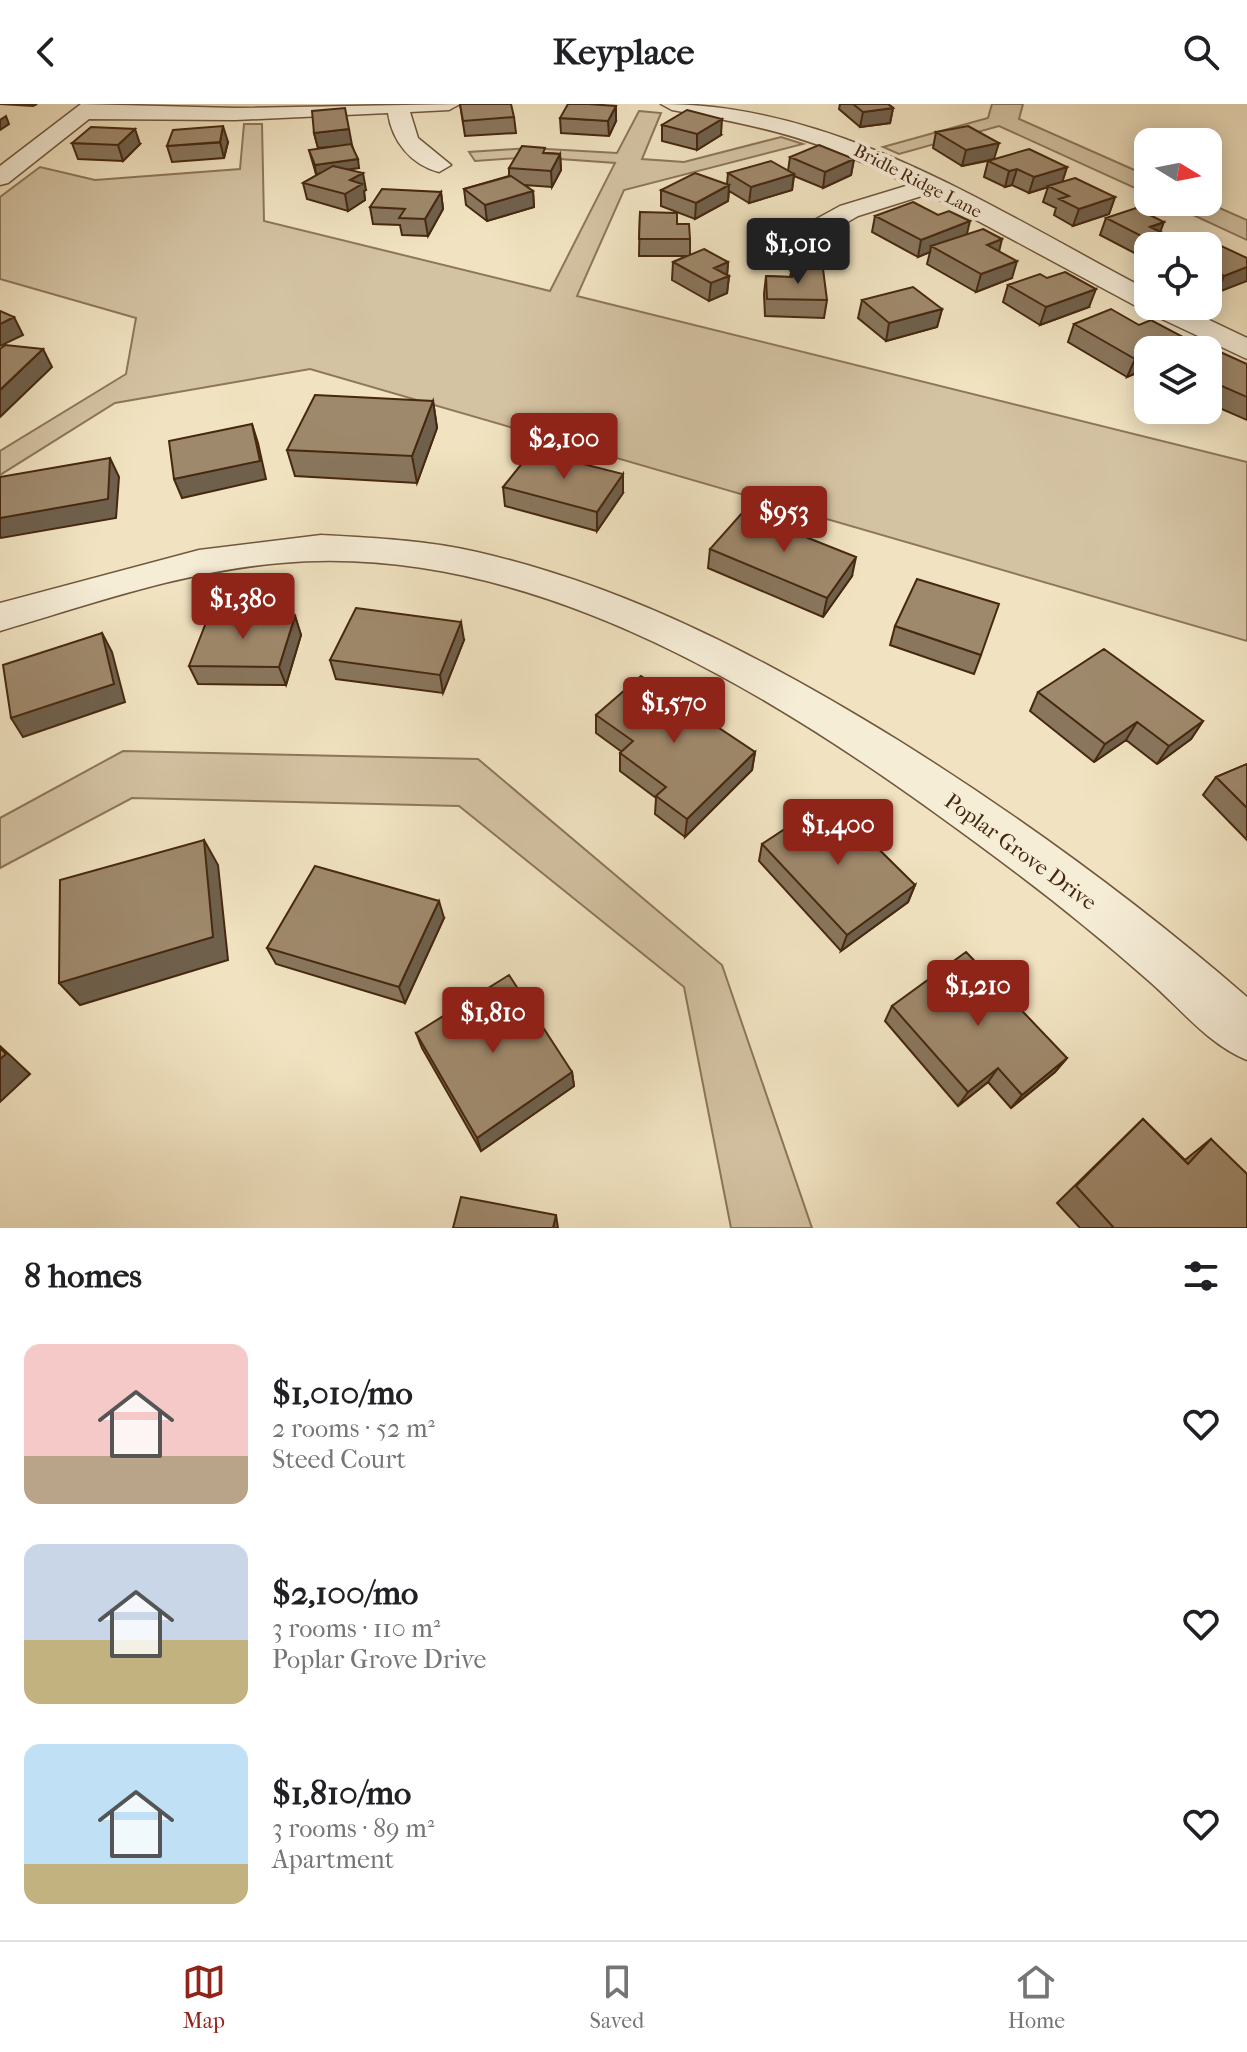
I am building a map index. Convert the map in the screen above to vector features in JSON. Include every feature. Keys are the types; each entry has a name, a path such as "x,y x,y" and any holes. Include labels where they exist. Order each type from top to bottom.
{"street":[{"path":"0,178 89,108 235,114 449,104"},
{"name":"Bridle Ridge Lane","path":"672,104 769,121 864,151 1134,294"},
{"path":"769,121 797,104"},
{"path":"399,105 408,144 439,165"},
{"path":"787,246 849,211 930,186"},
{"path":"1186,320 1247,350"},
{"name":"Poplar Grove Drive","path":"0,617 169,569 243,554 321,548 425,555 484,566 571,593 728,659 826,717 1041,862 1199,989 1247,1033"}],"shaded area":[{"path":"992,104 1023,104 1019,119 1134,170 1134,188 999,126 899,154 883,147 988,118"},
{"path":"639,111 661,113 642,159 684,162 781,137 803,144 624,190 577,296 1247,462 1247,641 310,369 115,403 0,475 0,451 126,374 136,318 0,279 0,197 40,167 95,180 240,169 244,124 262,124 264,221 550,291 615,163 532,157 475,161 469,152 529,148 617,153"},
{"path":"1222,209 1247,220 1247,240 1195,216 1222,216"},
{"path":"123,751 478,759 722,965 812,1228 731,1228 684,987 459,806 132,798 0,868 0,818"}],"building":[{"path":"460,104 511,104 514,117 463,121"},
{"path":"568,104 616,106 608,121 560,118"},
{"path":"853,104 888,104 893,108 863,112"},
{"path":"345,108 349,129 314,133 312,111"},
{"path":"687,110 722,119 697,134 662,125"},
{"path":"223,126 220,142 167,146 173,130"},
{"path":"968,126 999,143 966,150 936,132"},
{"path":"91,127 135,129 118,145 72,143"},
{"path":"351,144 358,159 315,165 309,150"},
{"path":"819,145 854,159 825,172 790,157"},
{"path":"522,146 545,148 543,153 560,154 551,171 509,168"},
{"path":"1029,149 1067,167 1034,177 1017,169 1009,171 988,161"},
{"path":"771,161 794,174 751,187 728,173"},
{"path":"333,166 363,173 350,180 362,184 345,194 303,183"},
{"path":"695,173 729,185 696,203 661,190"},
{"path":"511,176 533,191 485,205 464,189"},
{"path":"1075,178 1115,197 1079,209 1059,199 1069,196 1048,186"},
{"path":"382,189 441,192 425,219 399,218 405,209 370,207"},
{"path":"913,202 938,215 949,211 970,221 921,240 875,216"},
{"path":"1134,209 1134,216 1152,216 1164,222 1150,227 1161,232 1134,232 1106,218"},
{"path":"640,212 677,213 677,224 689,224 690,239 639,239"},
{"path":"983,229 1002,239 987,245 1017,261 981,274 931,246"},
{"path":"1222,246 1247,258 1247,267 1224,276"},
{"path":"704,249 728,262 714,268 729,276 711,283 673,262"},
{"path":"792,268 823,269 827,300 767,299 766,276 792,277"},
{"path":"1065,272 1096,289 1046,307 1008,285 1040,274 1047,278"},
{"path":"913,287 942,309 889,323 862,300"},
{"path":"1111,309 1139,325 1151,320 1181,336 1134,336 1134,358 1074,324"},
{"path":"0,311 14,317 0,324"},
{"path":"5,345 43,349 0,390 0,349"},
{"path":"1222,353 1247,364 1247,397 1222,386"},
{"path":"315,395 433,401 412,456 287,450"},
{"path":"252,424 260,461 174,479 169,441"},
{"path":"532,451 623,474 597,512 503,487"},
{"path":"110,458 108,499 0,518 0,477"},
{"path":"743,512 856,557 827,598 710,549"},
{"path":"917,579 999,604 981,655 895,626"},
{"path":"356,608 461,622 440,675 330,660"},
{"path":"209,615 295,616 279,667 189,666"},
{"path":"102,633 114,684 11,718 3,665"},
{"path":"1104,649 1203,721 1169,746 1137,722 1105,744 1038,692"},
{"path":"641,676 755,752 687,819 656,796 666,787 620,753 633,741 596,715"},
{"path":"1247,764 1247,808 1216,777"},
{"path":"829,800 915,885 847,935 762,844"},
{"path":"204,840 213,937 59,983 60,880"},
{"path":"315,866 439,901 399,987 267,948"},
{"path":"966,952 1067,1058 1022,1095 998,1068 968,1092 892,1006"},
{"path":"509,975 572,1072 477,1138 416,1033"},
{"path":"1143,1119 1188,1164 1211,1139 1247,1174 1247,1228 1114,1228 1076,1186"},
{"path":"461,1197 556,1215 553,1228 453,1228"}]}
